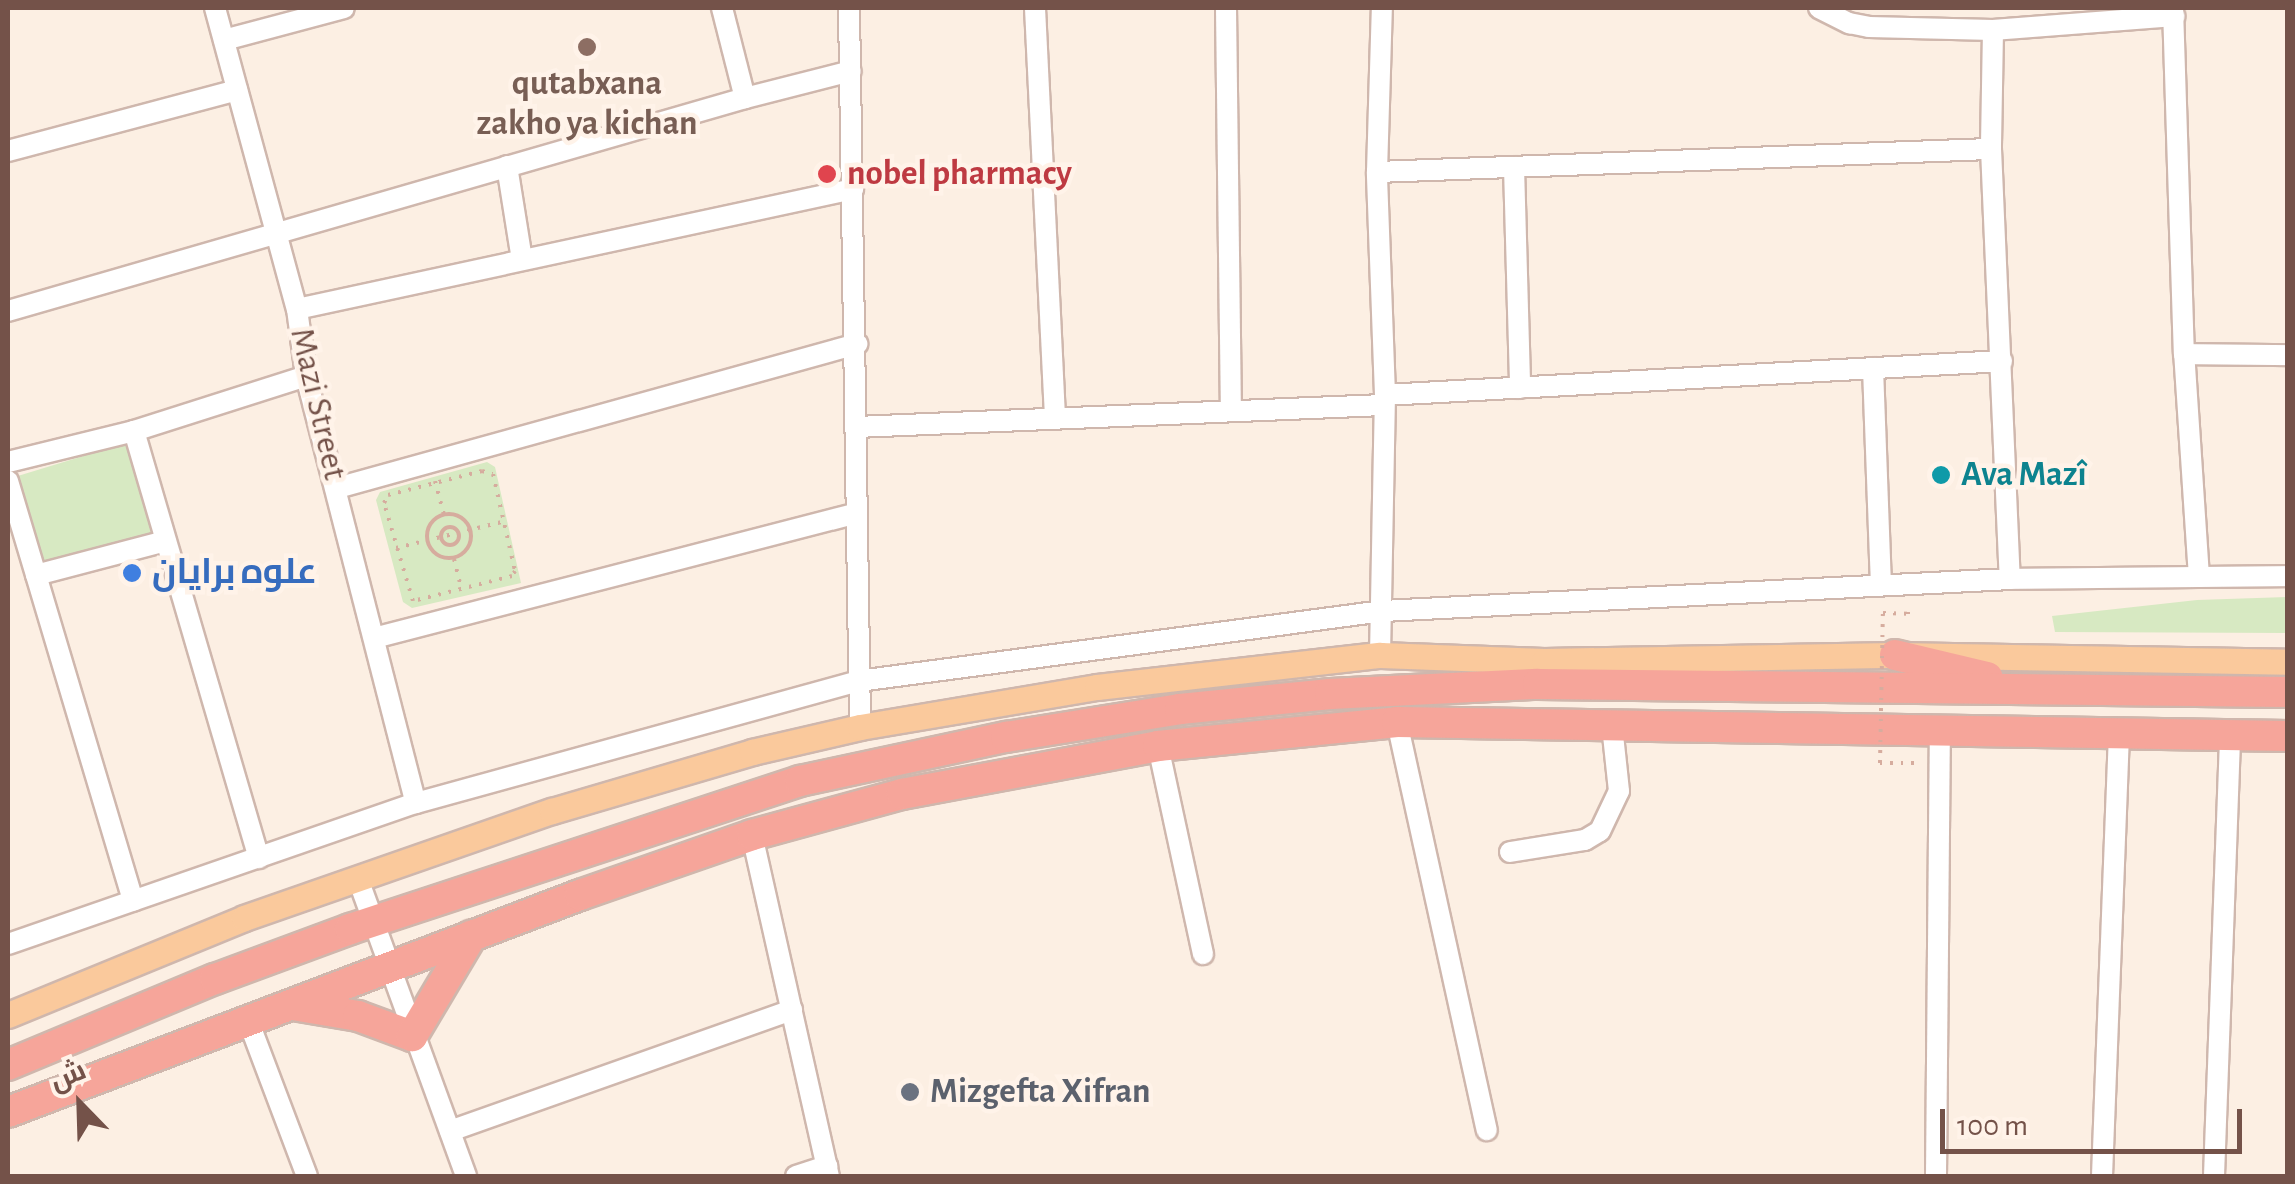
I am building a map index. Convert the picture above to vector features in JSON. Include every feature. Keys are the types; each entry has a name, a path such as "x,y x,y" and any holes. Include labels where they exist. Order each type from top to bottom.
{"highway":[{"path":"1894,655 2059,690"},
{"path":"8,1065 215,979 372,922 800,781 1006,737 1180,709 1330,694 1538,684 2288,692"},
{"path":"8,1112 472,935 752,835 902,794 1158,746 1397,722 2288,736"},
{"path":"290,1005 358,1016 412,1036 472,935"}],"main road":[{"path":"8,1015 195,938 552,810 752,752 860,727 1135,682 1380,655 1544,661 1894,655 2288,662"}],"street":[{"name":"Mazi Street","path":"216,8 297,309 306,376 416,803"},
{"path":"224,40 344,8"},
{"path":"722,8 745,98"},
{"path":"849,8 858,344 860,727"},
{"path":"1035,8 1055,416"},
{"path":"1226,8 1232,411"},
{"path":"1380,655 1384,400 1377,172 1382,8"},
{"path":"1818,8 1849,23 1870,27 1994,30 2174,12 2184,354 2199,578"},
{"path":"1994,30 1991,149 2010,579"},
{"path":"8,311 745,98 850,72"},
{"path":"8,151 236,90"},
{"path":"1377,172 1991,149"},
{"path":"507,166 522,260"},
{"path":"1514,167 1520,388"},
{"path":"297,309 853,189"},
{"path":"337,488 858,344"},
{"path":"2184,354 2288,355"},
{"path":"856,427 1232,411 1520,388 2002,361"},
{"path":"1873,368 1881,586"},
{"path":"8,462 134,430 306,376"},
{"path":"134,430 259,858"},
{"path":"8,481 133,901"},
{"path":"374,638 856,514"},
{"path":"36,574 166,541"},
{"path":"8,944 416,803 859,681 1383,612 2010,579 2288,576"},
{"path":"1397,722 1487,1130"},
{"path":"1510,852 1585,840 1600,831 1619,791 1612,725"},
{"path":"1936,1176 1940,732"},
{"path":"2102,1176 2119,733"},
{"path":"2214,1176 2230,735"},
{"path":"1158,746 1203,954"},
{"path":"752,835 828,1171 796,1176"},
{"path":"358,879 466,1176"},
{"path":"450,1131 792,1010"},
{"path":"248,1020 307,1176"}],"path":[{"path":"482,471 493,474 502,522 515,571 512,576 413,601 384,503 388,495 482,471"},
{"path":"435,481 444,515"},
{"path":"444,515 464,519 471,531 466,551 454,558 439,556 428,541 431,523 444,515"},
{"path":"396,548 502,522"},
{"path":"454,558 461,588"},
{"path":"1905,763 1880,763 1882,613 1908,614"}],"green space":[{"path":"126,443 154,536 45,569 17,476"},
{"path":"487,462 495,467 521,583 412,608 403,602 376,500 380,492"},
{"path":"2287,597 2287,633 2055,632 2052,616 2197,600"}],"place":[{"name":"qutabxana zakho ya kichan","path":"587,47"},
{"name":"nobel pharmacy","path":"827,174"},
{"name":"Ava Mazî","path":"1941,475"},
{"name":"علوه برايان","path":"132,573"},
{"name":"Mizgefta Xifran","path":"910,1092"}]}
